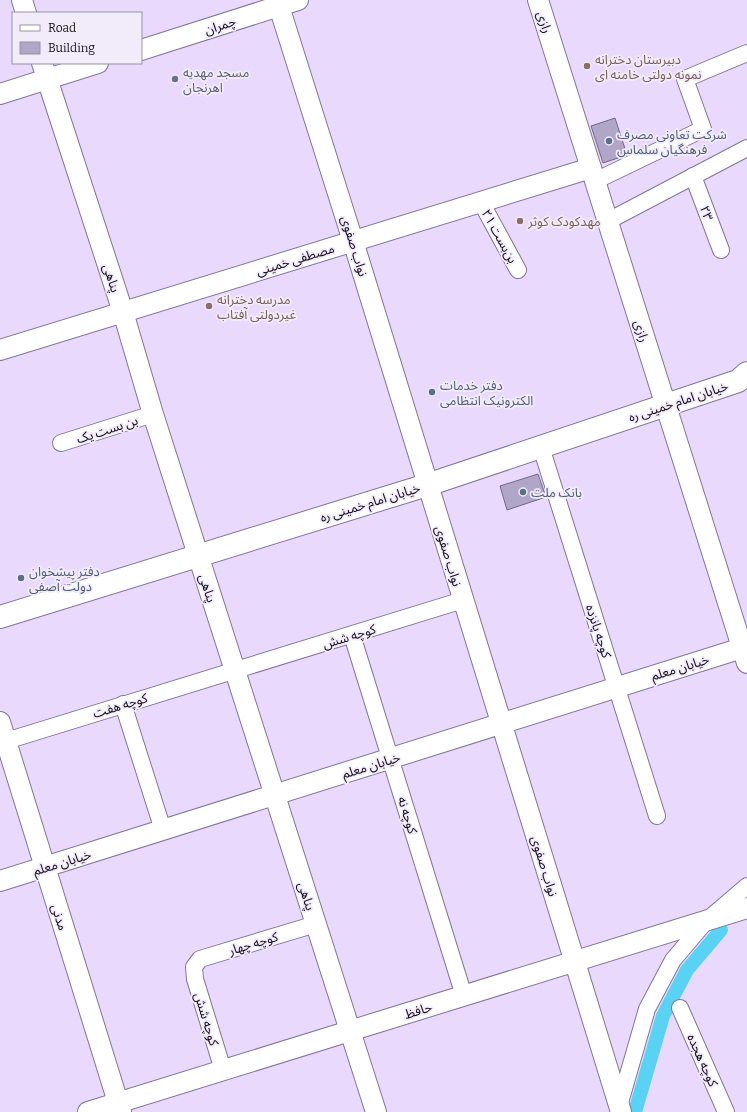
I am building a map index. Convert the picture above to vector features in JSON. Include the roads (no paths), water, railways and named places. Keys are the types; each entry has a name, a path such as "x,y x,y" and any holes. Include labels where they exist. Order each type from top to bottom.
{"main road":[{"name":"خیابان امام خمینی ره","path":"0,617 427,485 665,404 744,379"}],"street":[{"path":"22,0 26,12"},
{"name":"چمران","path":"142,50 278,3 298,0"},
{"name":"رازی","path":"538,0 745,655"},
{"name":"نواب صفوی","path":"278,3 354,241 427,485 620,1109"},
{"path":"593,175 703,128 685,79 747,53"},
{"path":"0,94 44,71 91,64"},
{"name":"پناهی","path":"44,71 123,312 153,414 376,1112"},
{"path":"608,221 747,148"},
{"name":"مصطفی خمینی","path":"0,350 481,202 593,175"},
{"name":"۲۳","path":"693,176 721,250"},
{"name":"بن‌بست ۲۱","path":"481,202 518,270"},
{"name":"بن بست یک","path":"61,443 153,414"},
{"name":"کوچه پانزده","path":"541,447 657,816"},
{"name":"کوچه شش","path":"235,671 463,600"},
{"name":"کوچه نه","path":"352,635 464,996"},
{"name":"خیابان معلم","path":"0,881 616,688 745,655"},
{"name":"کوچه هفت","path":"6,741 235,671"},
{"path":"123,704 162,830"},
{"name":"مدنی","path":"0,722 119,1107"},
{"path":"620,1109 647,1009 673,960 706,921 747,886"},
{"name":"حافظ","path":"88,1112 119,1107 222,1070 747,908"},
{"name":"کوچه چهار","path":"194,967 200,959 316,924"},
{"name":"کوچه شش","path":"194,967 195,979 222,1070"},
{"name":"کوچه هجده","path":"680,1008 726,1112"}],"waterway":[{"path":"635,1112 663,1016 687,970 721,930"}],"place":[{"name":"دبیرستان دخترانه نمونه دولتی خامنه ای","path":"587,66"},
{"name":"مسجد مهدیه اهرنجان","path":"175,79"},
{"name":"شرکت تعاونی مصرف فرهنگیان سلماس","path":"609,141"},
{"name":"مهدکودک کوثر","path":"520,221"},
{"name":"مدرسه دخترانه غیردولتی آفتاب","path":"209,306"},
{"name":"دفتر خدمات الکترونیک انتظامی","path":"432,392"},
{"name":"بانک ملت","path":"523,492"},
{"name":"دفتر پیشخوان دولت آصفی","path":"21,578"}]}
